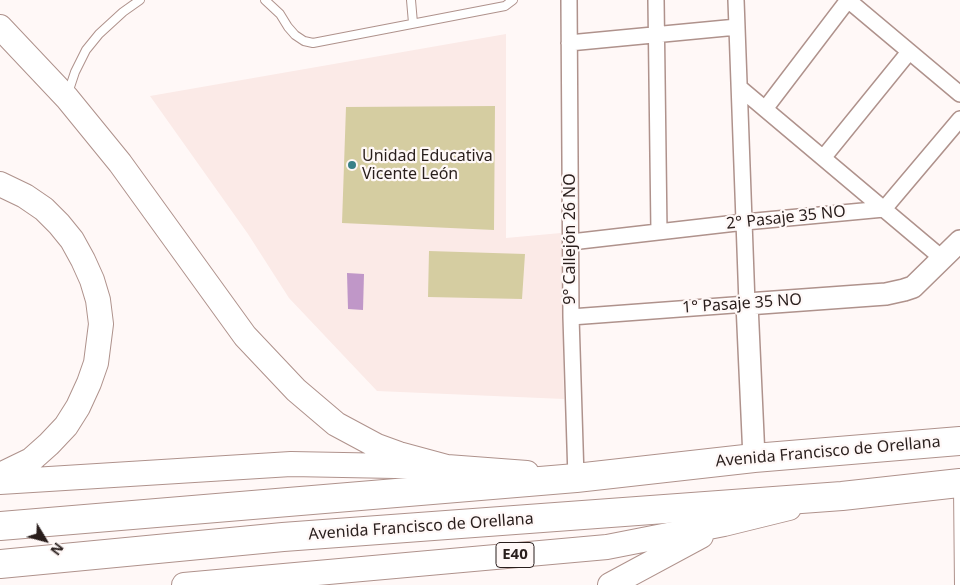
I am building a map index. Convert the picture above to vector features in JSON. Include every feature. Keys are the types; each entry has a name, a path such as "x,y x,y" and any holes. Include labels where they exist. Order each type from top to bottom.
{"highway":[{"name":"Avenida Francisco de Orellana","path":"0,526 576,478 754,458 960,441"},
{"name":"Avenida Francisco de Orellana","path":"0,564 283,537 842,496 959,483"}],"main road":[{"path":"0,27 67,98 120,163 244,336 296,390 336,424 376,446 448,467"},
{"path":"0,184 25,196 44,210 72,240 92,280 98,300 101,324 96,363 90,383 66,426 31,460 0,475"},
{"name":"Avenida Francisco de Orellana","path":"0,482 291,464 448,467 576,478"},
{"name":"Avenida Francisco de Orellana","path":"184,585 608,547 724,524 842,496"},
{"path":"610,585 724,524"}],"street":[{"name":"9° Callejón 26 NO","path":"569,0 571,317 576,478"},
{"path":"656,0 658,232"},
{"path":"736,0 754,458"},
{"path":"765,109 848,0 960,94"},
{"path":"569,43 737,27"},
{"path":"823,158 909,52"},
{"path":"740,88 943,260 960,241"},
{"path":"884,209 960,119"},
{"name":"2° Pasaje 35 NO","path":"571,242 745,222 884,209"},
{"name":"1° Pasaje 35 NO","path":"571,317 886,294 913,287 943,260"}],"lane":[{"path":"67,98 73,77 86,50 99,34 123,12 140,0"},
{"path":"265,0 280,14 295,36 313,43 505,6 514,0"},
{"path":"411,0 413,23"},
{"path":"959,483 960,585"}],"shaded area":[{"name":"Unidad Educativa Vicente León","path":"506,34 506,238 561,233 564,399 377,391 289,298 248,234 150,96"},
{"path":"495,106 494,230 342,223 346,107"},
{"path":"429,251 525,254 522,299 428,297"},
{"path":"347,273 364,274 363,310 348,309"}],"place":[{"name":"Unidad Educativa Vicente León","path":"352,165"}]}
